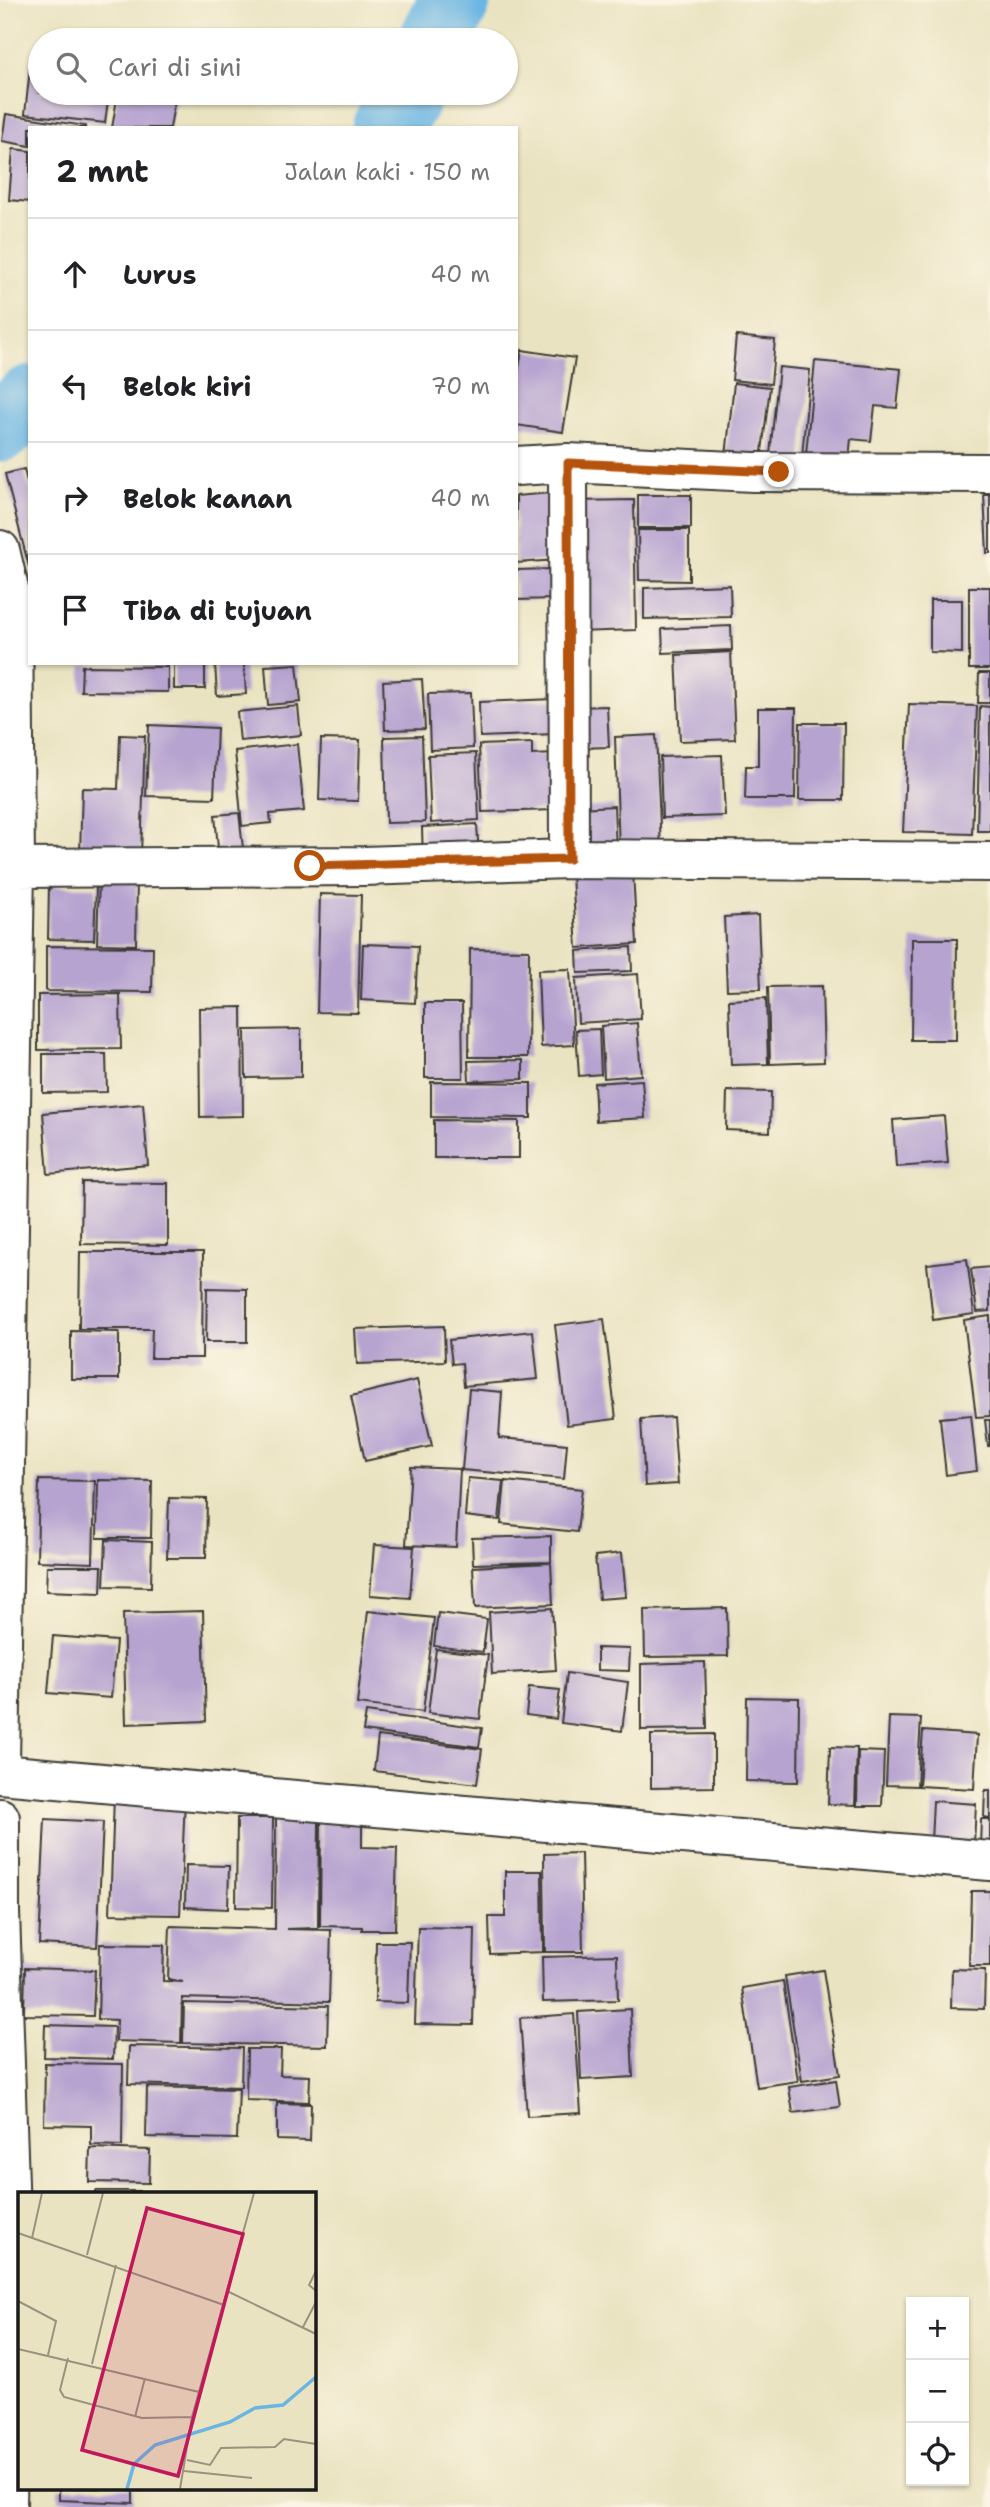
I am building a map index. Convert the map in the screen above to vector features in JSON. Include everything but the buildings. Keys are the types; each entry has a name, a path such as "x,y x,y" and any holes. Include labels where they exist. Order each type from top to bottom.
{"street":[{"path":"518,466 568,463 753,472 990,473"},
{"path":"568,463 569,859"},
{"path":"0,550 22,602 0,1763"},
{"path":"15,868 364,866 569,859 990,862"},
{"path":"0,1774 990,1861"},
{"path":"0,1818 0,1912 12,2245 7,2507"}],"waterway":[{"path":"441,28 455,0"},
{"path":"389,126 400,105"},
{"path":"0,426 28,403"}],"route":[{"path":"310,866 569,859 568,463 779,472"}]}
